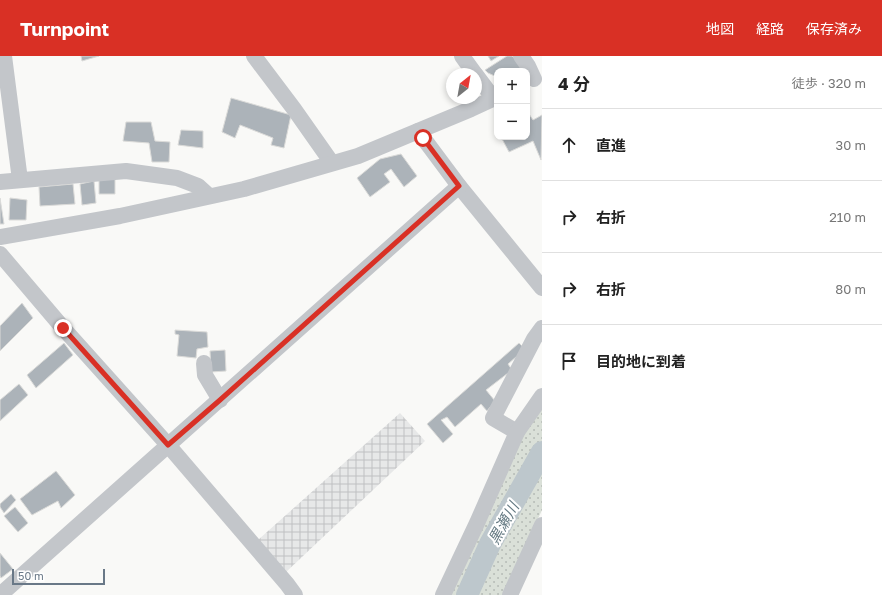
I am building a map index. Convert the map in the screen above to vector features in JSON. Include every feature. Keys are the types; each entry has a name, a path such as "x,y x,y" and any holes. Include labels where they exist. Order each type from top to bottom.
{"street":[{"path":"4,56 20,180"},
{"path":"254,56 332,163"},
{"path":"462,56 471,68"},
{"path":"521,56 534,79"},
{"path":"482,82 494,97"},
{"path":"0,237 120,216 244,188 358,156 494,98"},
{"path":"418,131 459,186 542,288"},
{"path":"0,182 126,171 177,178 198,186 209,196"},
{"path":"0,595 459,186"},
{"path":"0,254 63,328 168,445 295,595"},
{"path":"517,432 493,418 534,339 542,328"},
{"path":"204,363 205,375 220,400"},
{"path":"443,595 517,432 542,396"},
{"path":"510,595 542,526"}],"shaded area":[{"path":"542,402 542,510 503,595 449,595 519,437"},
{"path":"400,413 425,441 285,573 258,540"}],"building":[{"path":"81,56 99,56 82,61"},
{"path":"488,56 499,56 491,61"},
{"path":"507,56 512,56 523,67 494,68 494,76 485,70"},
{"path":"231,98 291,115 284,148 271,145 273,138 240,125 235,138 222,132"},
{"path":"542,115 541,160 533,141 509,152 503,140 530,140 530,116 533,120"},
{"path":"126,122 151,122 155,141 170,142 169,162 152,162 149,143 123,141"},
{"path":"181,130 203,131 203,148 178,145"},
{"path":"401,154 417,176 404,187 391,169 384,174 390,182 370,197 357,178 380,159"},
{"path":"115,178 115,194 99,194 99,180"},
{"path":"94,181 96,203 82,205 80,184"},
{"path":"73,184 75,204 40,206 39,187"},
{"path":"0,198 4,224 0,224"},
{"path":"10,198 27,200 26,220 9,220"},
{"path":"22,303 33,318 0,351 0,326"},
{"path":"175,330 207,332 208,347 197,349 196,358 177,356 179,335 175,334"},
{"path":"64,343 73,355 36,388 27,375"},
{"path":"519,343 525,349 508,364 512,370 486,390 495,401 487,411 481,404 455,427 447,417 441,420 453,434 443,443 427,424"},
{"path":"225,350 226,371 211,372 210,351"},
{"path":"19,384 28,395 0,421 0,400"},
{"path":"56,471 75,495 61,508 58,501 32,515 20,499"},
{"path":"11,494 16,500 4,513 0,507 0,504"},
{"path":"15,507 28,523 18,532 4,516"},
{"path":"0,553 13,569 1,578 0,576"}],"waterway":[{"name":"黒瀬川","path":"467,595 490,544 542,452"}],"route":[{"path":"63,328 168,445 459,186 423,138"}]}
